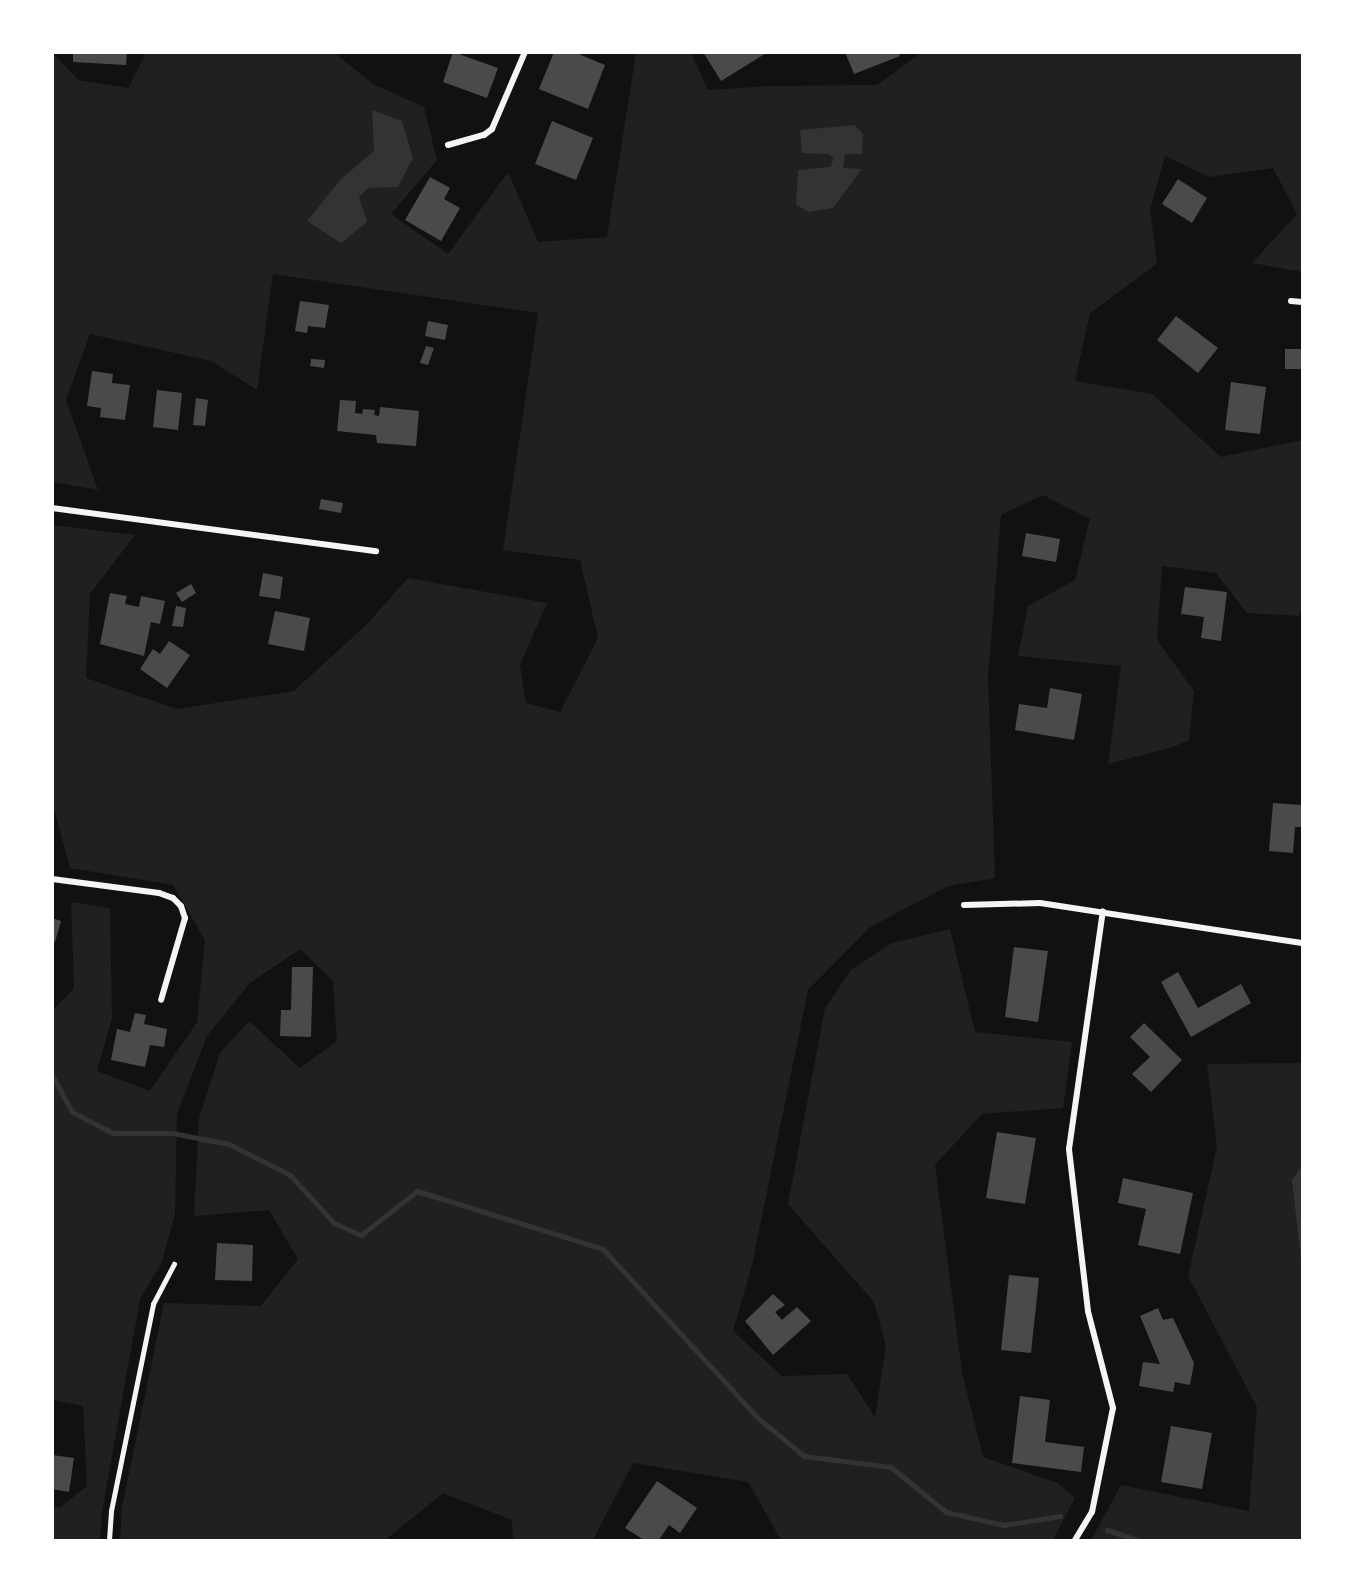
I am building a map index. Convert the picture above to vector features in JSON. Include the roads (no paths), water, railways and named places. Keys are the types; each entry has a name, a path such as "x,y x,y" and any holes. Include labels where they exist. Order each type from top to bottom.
{"street":[{"path":"448,145 484,135 492,129 525,52"},
{"path":"1291,301 1302,303"},
{"path":"52,508 376,551"},
{"path":"52,879 159,893 173,898 182,906 185,918 161,1000"},
{"path":"964,905 1040,903 1302,943"},
{"path":"1075,1540 1092,1512 1113,1408 1088,1311 1069,1149 1103,912"}],"lane":[{"path":"109,1540 111,1510 153,1304 174,1264"}],"waterway":[{"path":"52,1075 72,1112 113,1133 172,1133 229,1144 290,1175 334,1223 361,1235 417,1191 603,1249 758,1418 804,1456 891,1467 946,1512 1004,1525 1060,1516"},
{"path":"1107,1530 1137,1540"}]}
